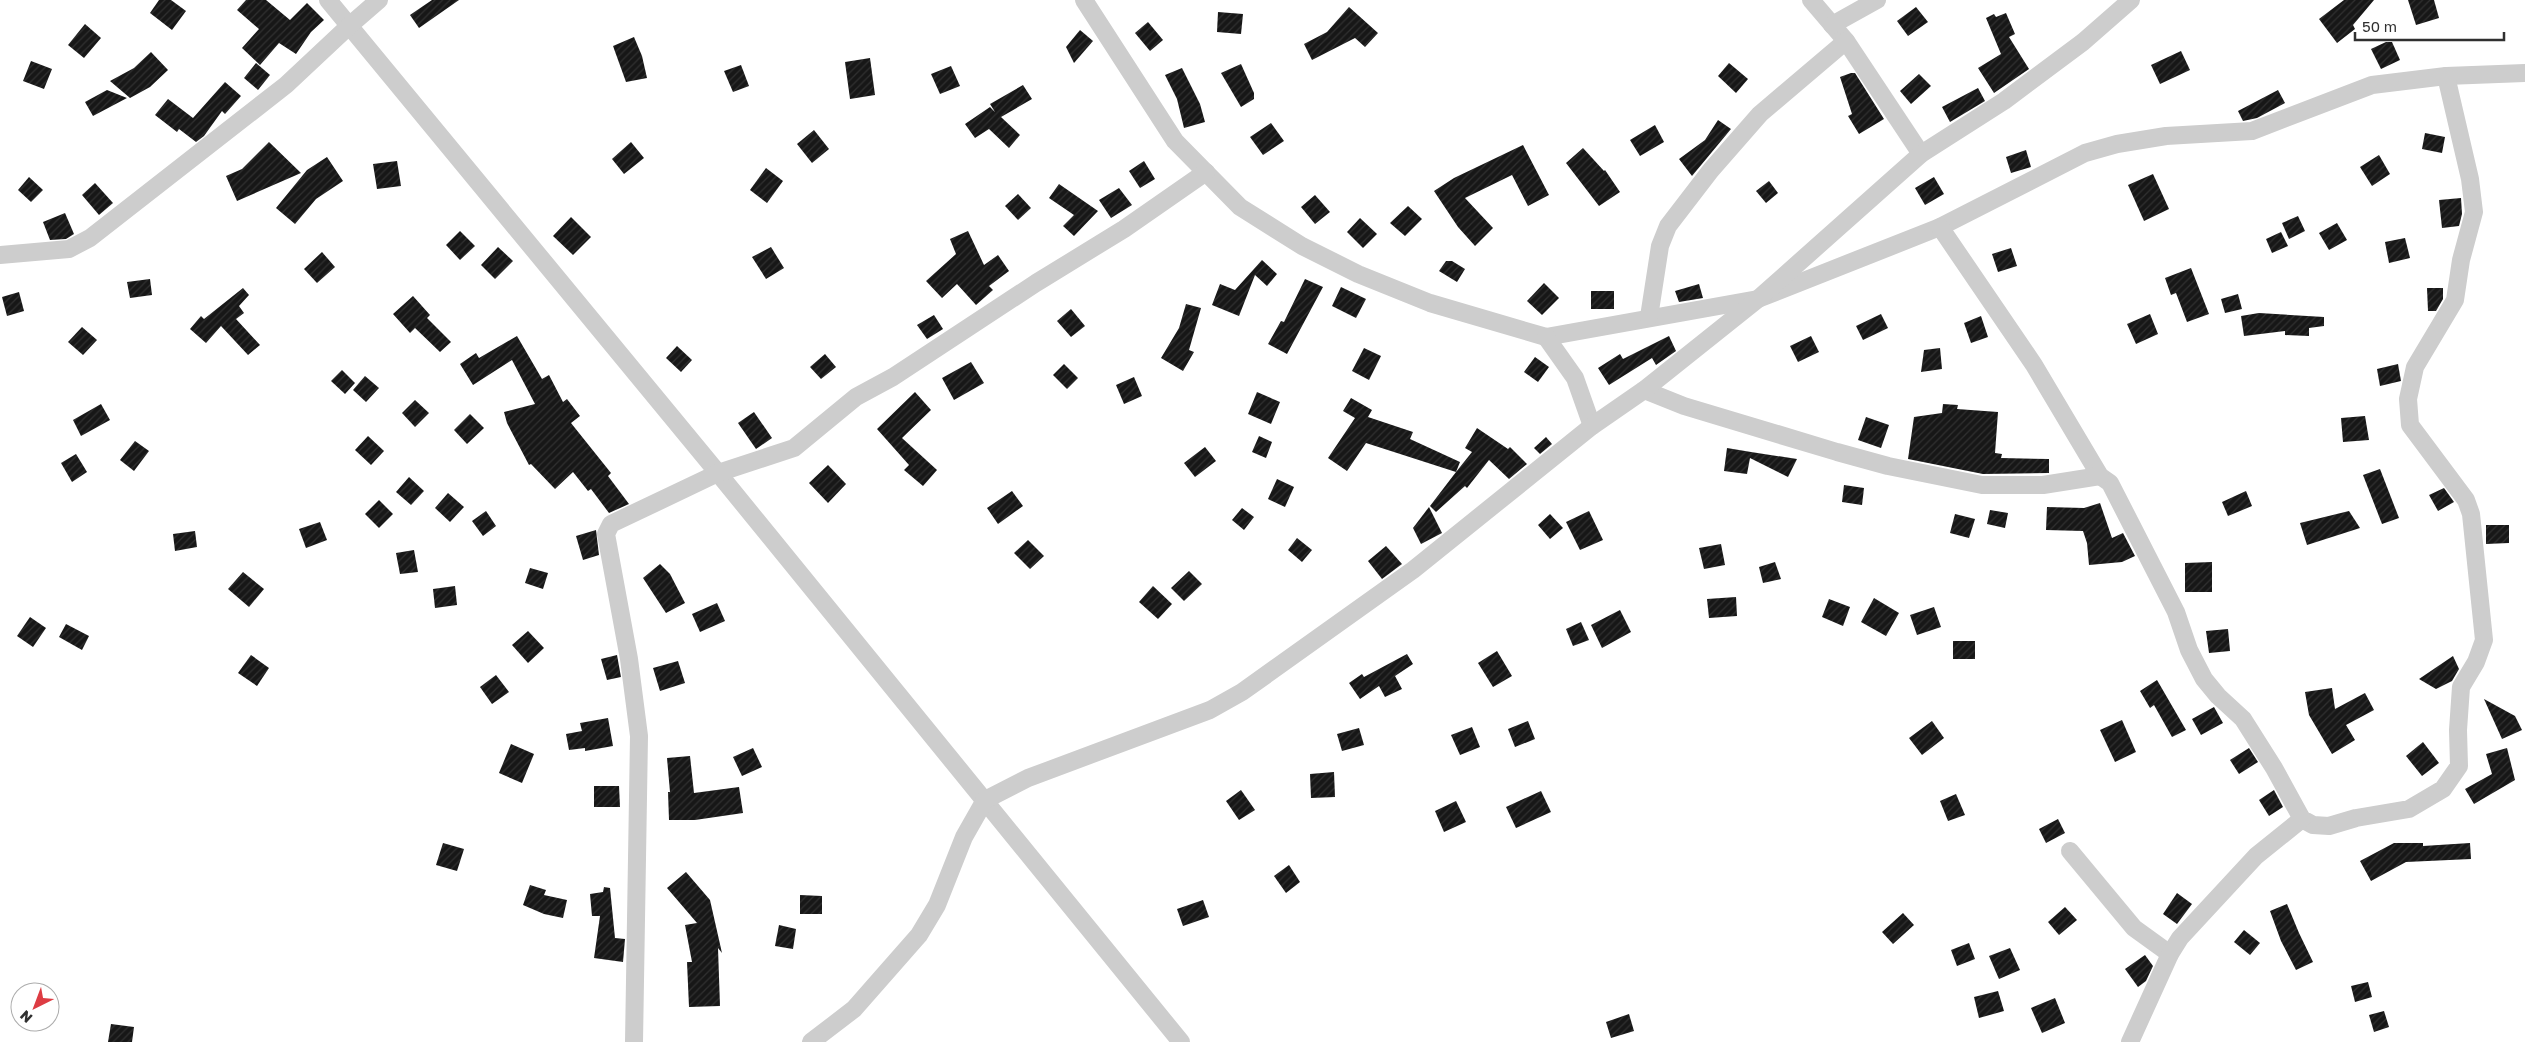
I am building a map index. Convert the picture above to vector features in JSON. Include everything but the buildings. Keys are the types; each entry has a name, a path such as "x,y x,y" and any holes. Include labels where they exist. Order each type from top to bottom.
{"street":[{"path":"328,0 718,473 1181,1042"},
{"path":"0,255 69,249 90,238 286,86 379,0"},
{"path":"1084,0 1175,141 1240,207 1302,246 1358,274 1430,303 1546,336 1758,299 1940,227 2085,153 2117,144 2166,136 2252,131 2372,85 2446,76 2525,73"},
{"path":"1811,0 1846,41 1921,154"},
{"path":"1832,25 1877,0"},
{"path":"811,1042 854,1008 919,935 937,905 964,837 985,800 1028,778 1210,710 1242,692 1414,570 1592,426 1644,390 1758,299 1921,154 2004,101 2083,42 2131,0"},
{"path":"1649,317 1660,246 1668,226 1712,170 1760,114 1846,41"},
{"path":"1940,227 2034,364 2100,476 2110,483 2176,612 2189,650 2204,679 2218,696 2243,718 2274,768 2302,820 2313,826 2330,826 2356,818 2409,809 2443,790 2459,766 2461,687 2476,662 2484,640 2471,514 2466,500 2410,425 2408,399 2415,367 2456,300 2461,260 2474,212 2470,179 2446,76"},
{"path":"634,1042 639,736 629,659 606,534 611,524 718,473 794,448 856,396 893,377 1036,283 1124,229 1206,172"},
{"path":"1546,336 1575,378 1592,426"},
{"path":"1644,390 1684,406 1888,466 1982,485 2043,485 2100,476"},
{"path":"2130,1042 2170,954 2195,920 2256,856 2302,820"},
{"path":"2070,851 2134,928 2170,954"}]}
